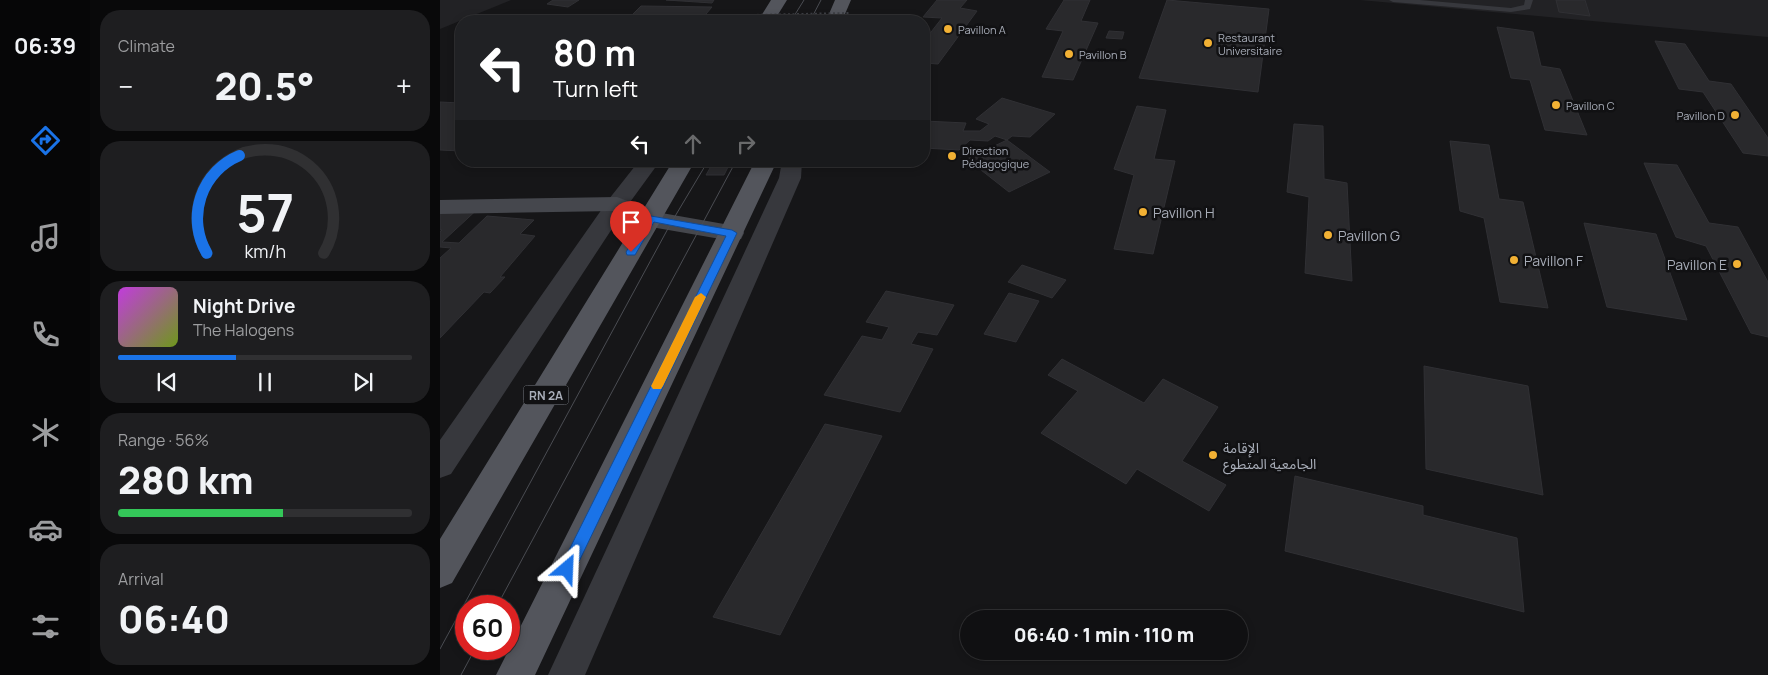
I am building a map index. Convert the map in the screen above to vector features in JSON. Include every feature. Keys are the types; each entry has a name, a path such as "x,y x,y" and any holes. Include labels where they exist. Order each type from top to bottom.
{"main road":[{"path":"762,15 779,0"},
{"name":"RN 2A","path":"440,571 681,167"},
{"path":"516,675 763,167"},
{"path":"440,207 617,204 651,219 732,233"}],"street":[{"path":"440,465 617,204 645,167"},
{"path":"566,675 790,178 791,167"}],"lane":[{"path":"1393,0 1511,10 1527,7 1528,0"}],"path":[{"path":"783,15 846,7"}],"shaded area":[{"path":"440,0 511,0 474,15 455,15 455,23 440,29"},
{"path":"1360,0 1768,0 1768,37"}],"building":[{"path":"553,0 579,0 568,7 547,4"},
{"path":"666,0 714,0 712,3"},
{"name":"Pavillon A","path":"937,0 967,0 960,8 977,11 938,64 930,63 930,33 942,18 925,15"},
{"name":"Pavillon B","path":"1064,0 1090,0 1081,21 1098,23 1073,80 1042,77 1063,31 1046,29"},
{"name":"Restaurant Universitaire","path":"1167,0 1269,9 1258,92 1139,78"},
{"path":"1556,0 1585,0 1590,16 1559,12"},
{"path":"641,6 712,7 705,15 632,15"},
{"name":"Pavillon C","path":"1497,27 1533,32 1541,66 1560,69 1587,135 1545,130 1530,80 1511,78"},
{"path":"1109,31 1124,32 1122,39 1106,38"},
{"name":"Pavillon D","path":"1655,41 1685,44 1709,81 1731,84 1768,138 1768,156 1743,153 1703,92 1679,89"},
{"path":"1002,98 1055,114 1030,137 1012,136 1007,140 995,136 988,141 970,140 959,150 930,148 930,121 966,123 963,131 980,131 989,124 976,119"},
{"path":"440,102 455,103 455,151 440,150"},
{"name":"Pavillon H","path":"1137,106 1166,110 1154,159 1175,161 1153,254 1114,249 1134,175 1114,169"},
{"name":"Pavillon G","path":"1294,124 1323,126 1324,179 1347,183 1352,281 1305,273 1309,197 1287,192"},
{"path":"1007,140 1050,172 1009,192 967,159"},
{"name":"Pavillon F","path":"1450,141 1489,145 1499,199 1523,202 1548,308 1500,302 1484,218 1460,211"},
{"name":"Pavillon E","path":"1644,163 1677,165 1709,223 1738,227 1768,282 1768,337 1751,333 1706,246 1676,237"},
{"path":"711,167 728,167 724,175 706,175"},
{"path":"440,203 481,206 442,242 459,243 487,216 534,220 520,234 535,236 500,277 505,277 490,293 484,292 440,338 440,258 451,248 440,247 440,232 442,230 440,230"},
{"path":"1584,223 1656,234 1687,320 1607,307"},
{"path":"1022,265 1066,280 1052,298 1008,282"},
{"path":"886,291 954,305 937,335 918,332 911,344 933,349 900,412 824,395 862,336 882,340 889,327 866,322"},
{"path":"1009,293 1039,301 1016,342 984,334"},
{"path":"1062,359 1144,403 1163,379 1218,407 1182,461 1226,485 1209,511 1137,469 1126,484 1041,433 1078,391 1048,375"},
{"path":"1424,366 1528,386 1543,495 1426,469"},
{"path":"825,424 882,436 780,635 713,617"},
{"path":"1295,476 1423,506 1423,515 1517,538 1524,612 1285,551"}],"tram line":[{"path":"795,15 804,0"},
{"path":"813,15 821,0"},
{"path":"440,649 671,223 704,167"},
{"path":"503,595 733,167"},
{"path":"461,675 469,660"}],"slow traffic":[{"path":"657,386 701,297"}],"place":[{"name":"Pavillon A","path":"948,29"},
{"name":"Restaurant Universitaire","path":"1208,43"},
{"name":"Pavillon B","path":"1069,54"},
{"name":"Pavillon C","path":"1556,105"},
{"name":"Pavillon D","path":"1735,115"},
{"name":"Direction Pédagogique","path":"952,156"},
{"name":"Pavillon H","path":"1143,212"},
{"name":"Pavillon G","path":"1328,235"},
{"name":"Pavillon F","path":"1514,260"},
{"name":"Pavillon E","path":"1737,264"},
{"name":"الإقامة الجامعية المتطوع","path":"1213,455"}],"route":[{"path":"567,569 732,233 651,219 631,252"}]}
